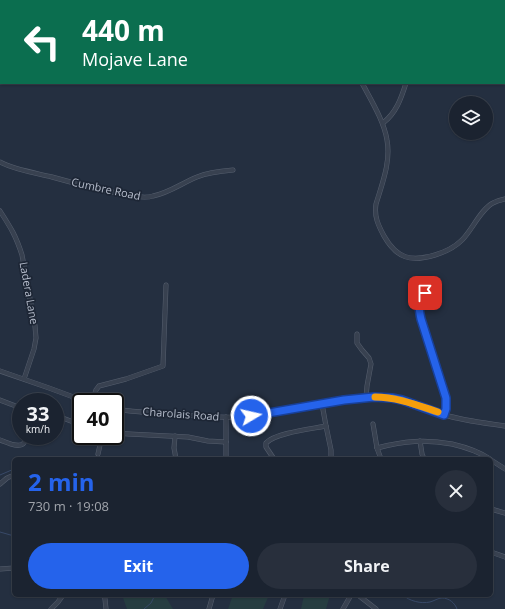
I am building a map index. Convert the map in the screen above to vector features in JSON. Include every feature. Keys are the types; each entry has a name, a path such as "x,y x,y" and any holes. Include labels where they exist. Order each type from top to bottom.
{"street":[{"path":"362,84 382,123 387,140 388,157 385,175 376,204 375,217 388,244 394,250 403,256 414,259 424,258 448,251 462,240 486,208 493,203 505,199"},
{"path":"382,123 390,117 396,108 406,84"},
{"name":"Cumbre Road","path":"1,164 83,186 142,198 162,194 208,173 233,170"},
{"name":"Ladera Lane","path":"0,211 12,229 22,255 35,326 35,343 24,379"},
{"path":"95,393 99,386 126,379 163,366 166,285"},
{"path":"430,291 423,294 419,308 421,319 446,398 446,409 444,415"},
{"path":"357,334 357,343 369,358 371,364 366,397"},
{"path":"0,371 72,397"},
{"name":"Charolais Road","path":"124,410 226,417 258,415 366,397 392,398 444,415 505,426"},
{"path":"0,400 12,405"},
{"path":"322,404 331,450 330,457"},
{"path":"226,417 226,457"},
{"path":"373,424 377,448 380,457"},
{"path":"273,457 266,447 268,440 283,434 326,426"},
{"path":"124,434 188,437 208,441 226,442"},
{"path":"174,436 176,457"},
{"path":"0,440 12,444"},
{"path":"420,441 423,457"},
{"path":"377,448 399,443 437,441 472,449 486,457"},
{"path":"98,454 100,445"},
{"path":"493,461 505,469"},
{"path":"0,484 12,476"},
{"path":"493,509 505,513"},
{"path":"493,553 505,557"},
{"path":"0,568 12,568"},
{"path":"52,609 62,597"},
{"path":"104,597 106,609"},
{"path":"209,609 212,597"},
{"path":"280,609 284,597"},
{"path":"342,609 350,597"},
{"path":"361,597 376,609"}],"green space":[{"path":"123,597 166,597 173,609 127,609"},
{"path":"232,597 268,597 263,609 228,609"},
{"path":"304,597 329,597 326,609 301,609"}],"waterway":[{"path":"0,475 12,470"},
{"path":"0,532 12,535"},
{"path":"144,609 151,603 154,597"},
{"path":"406,597 423,603 445,598 451,601 457,609"}],"slow traffic":[{"path":"375,397 402,400 438,412"}],"route":[{"path":"251,416 366,397 382,397 402,400 444,415 446,409 446,398 421,319 419,308 423,294 425,293"}]}
